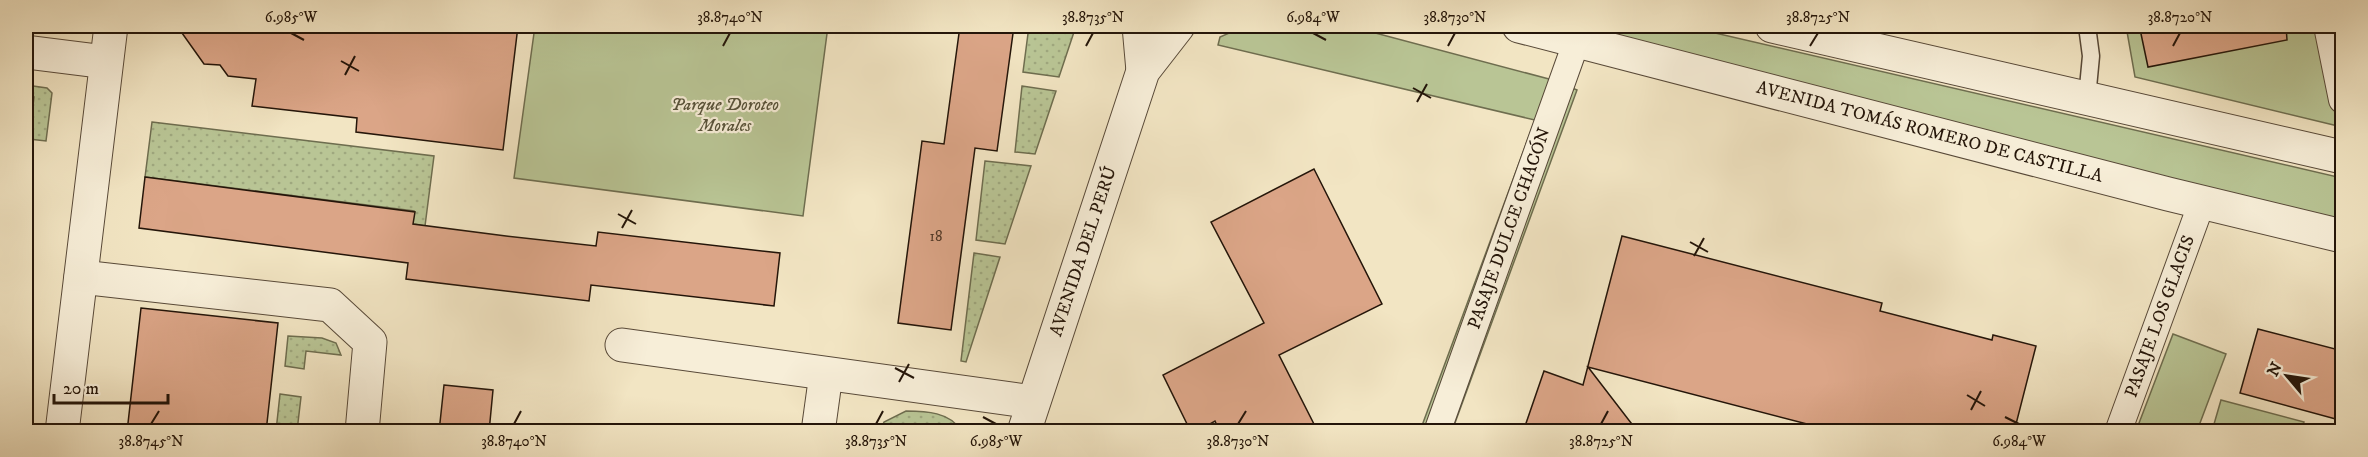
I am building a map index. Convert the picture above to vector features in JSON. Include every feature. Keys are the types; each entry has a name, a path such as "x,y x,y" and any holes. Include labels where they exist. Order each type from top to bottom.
{"street":[{"path":"62,432 111,26"},
{"name":"AVENIDA DEL PERÚ","path":"1138,26 1143,71"},
{"name":"AVENIDA DEL PERÚ","path":"1029,417 1143,71 1178,26"},
{"name":"AVENIDA TOMÁS ROMERO DE CASTILLA","path":"1519,26 1579,33 2202,202 2343,236"},
{"path":"1772,26 1826,32 2087,98 2343,157"},
{"path":"2327,26 2343,100"},
{"name":"PASAJE DULCE CHACÓN","path":"1437,432 1579,33"},
{"path":"26,52 106,62"},
{"name":"PASAJE LOS GLACIS","path":"2118,432 2202,202"},
{"path":"81,277 330,305 370,342 362,432"},
{"path":"622,345 826,374 1029,417"},
{"path":"818,432 826,374"}],"lane":[{"path":"2087,26 2091,56 2087,98"}],"green space":[{"name":"Parque Doroteo Morales","path":"535,26 828,26 803,216 514,178"},
{"path":"1029,26 1076,26 1059,77 1023,72"},
{"path":"1245,26 1349,26 1549,79 1577,90 1452,431 1420,431 1535,120 1218,45 1220,37"},
{"path":"1573,26 1685,26 2342,178 2342,226"},
{"path":"2126,26 2342,26 2342,127 2135,77"},
{"path":"26,85 47,88 52,93 46,141 29,139 34,97 26,96"},
{"path":"1022,86 1056,91 1035,154 1015,152"},
{"path":"152,122 434,156 425,226 413,224 414,211 145,177"},
{"path":"985,161 1031,166 1005,244 976,240"},
{"path":"974,253 1000,257 966,362 961,361"},
{"path":"2173,334 2226,354 2197,431 2136,431"},
{"path":"288,336 322,338 336,343 341,355 306,351 304,369 285,366"},
{"path":"280,394 301,397 297,431 276,431"},
{"path":"2221,400 2304,422 2301,431 2212,431"},
{"path":"906,411 929,412 944,416 957,425 961,431 880,431 884,422"}],"building":[{"path":"177,26 518,26 503,150 356,132 357,118 252,106 256,79 228,76 220,65 204,64"},
{"path":"960,26 1014,26 997,151 975,148 951,330 898,323 922,141 944,144"},
{"path":"2160,26 2286,26 2287,40 2148,67 2140,29"},
{"path":"1314,169 1382,304 1279,355 1318,432 1220,432 1215,421 1196,432 1191,432 1163,375 1264,323 1211,222"},
{"path":"145,177 415,212 413,224 506,236 596,246 598,232 780,253 774,306 591,285 589,301 406,279 408,263 139,228"},
{"path":"1622,236 1882,303 1880,311 1992,340 1993,335 2036,346 2014,432 1838,432 1588,367 1638,432 1523,432 1544,371 1583,385"},
{"path":"141,308 278,323 266,432 127,432"},
{"path":"2258,329 2343,351 2343,421 2240,393"},
{"path":"444,385 493,390 489,432 439,432"}]}
